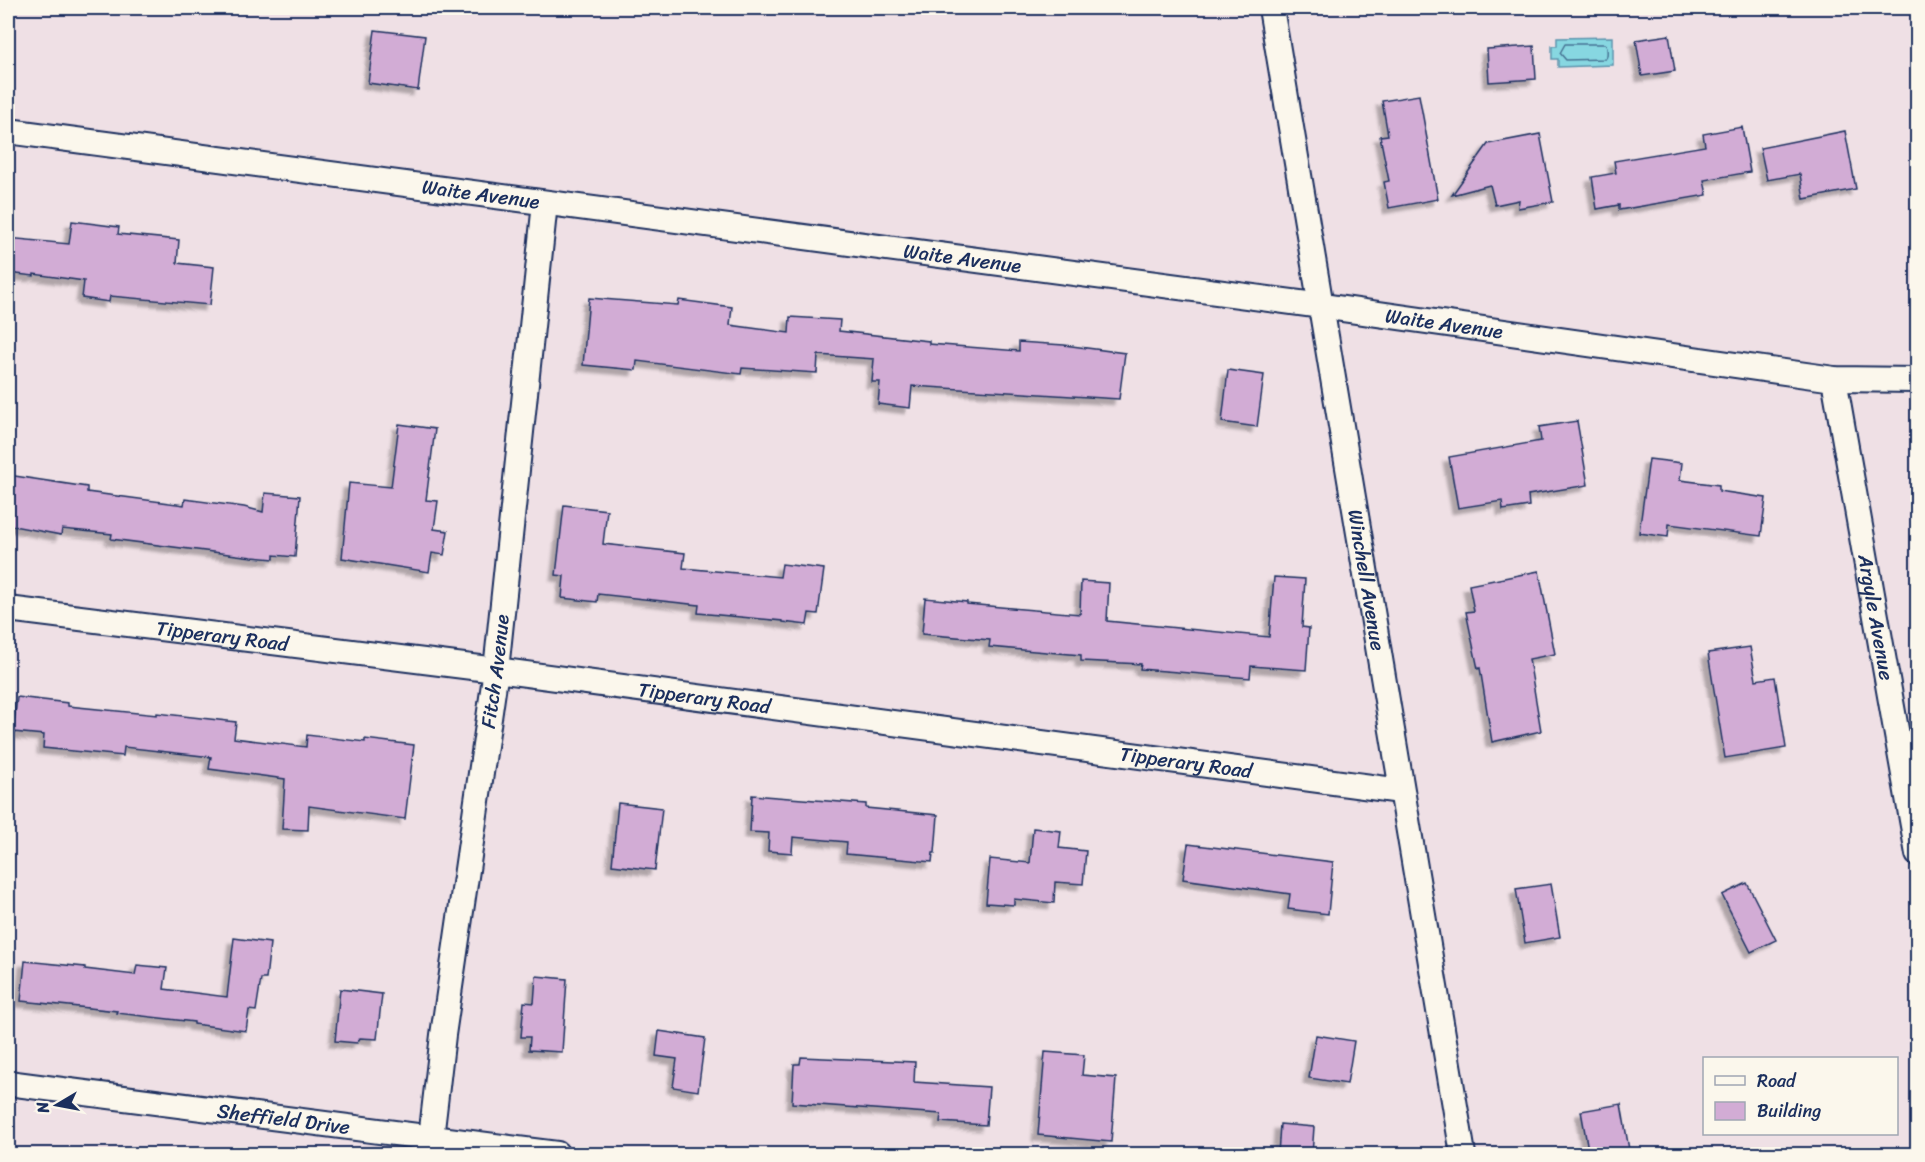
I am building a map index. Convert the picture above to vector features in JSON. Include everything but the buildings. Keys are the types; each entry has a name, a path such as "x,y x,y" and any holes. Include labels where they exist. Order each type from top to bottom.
{"street":[{"name":"Winchell Avenue","path":"1271,8 1463,1155"},
{"name":"Waite Avenue","path":"8,131 1322,306 1834,379 1917,380"},
{"name":"Fitch Avenue","path":"430,1138 496,670 545,203"},
{"name":"Argyle Avenue","path":"1834,379 1917,854"},
{"name":"Tipperary Road","path":"8,609 496,670 1401,791"},
{"name":"Sheffield Drive","path":"8,1083 558,1155"}],"water":[{"path":"1613,37 1613,65 1558,67 1558,59 1552,59 1552,46 1557,46 1557,38"}]}
